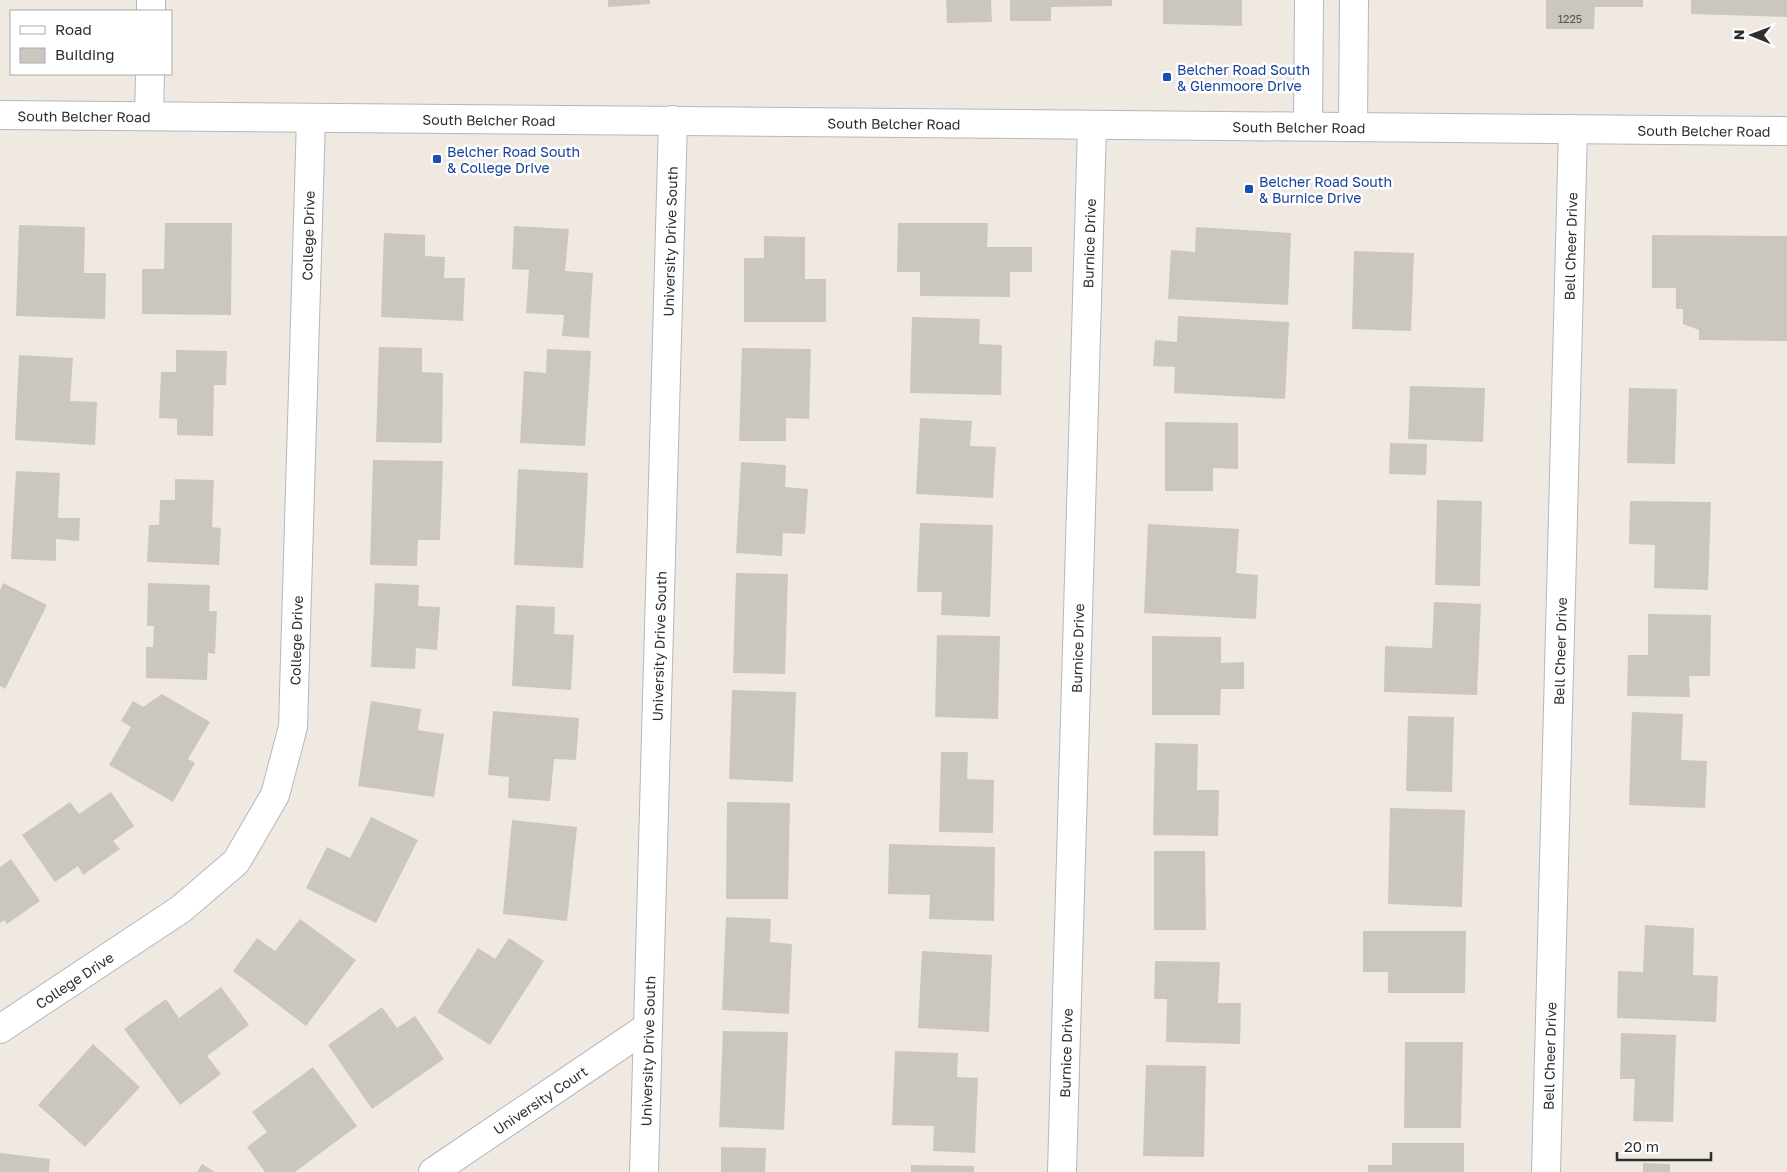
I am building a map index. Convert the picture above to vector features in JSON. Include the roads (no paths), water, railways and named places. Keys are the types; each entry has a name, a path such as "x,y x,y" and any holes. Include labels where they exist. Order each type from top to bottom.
{"street":[{"path":"1308,126 1309,0"},
{"path":"1353,127 1354,0"},
{"path":"150,75 150,116"},
{"name":"South Belcher Road","path":"0,115 1787,131"},
{"name":"College Drive","path":"0,1029 181,909 236,862 275,795 293,727 311,118"},
{"name":"University Drive South","path":"644,1172 646,1028 673,120"},
{"name":"Burnice Drive","path":"1062,1172 1092,125"},
{"name":"Bell Cheer Drive","path":"1546,1172 1573,129"},
{"name":"University Court","path":"432,1172 646,1028"}],"place":[{"name":"Belcher Road South & Glenmoore Drive","path":"1167,77"},
{"name":"Belcher Road South & College Drive","path":"437,159"},
{"name":"Belcher Road South & Burnice Drive","path":"1249,189"}]}
